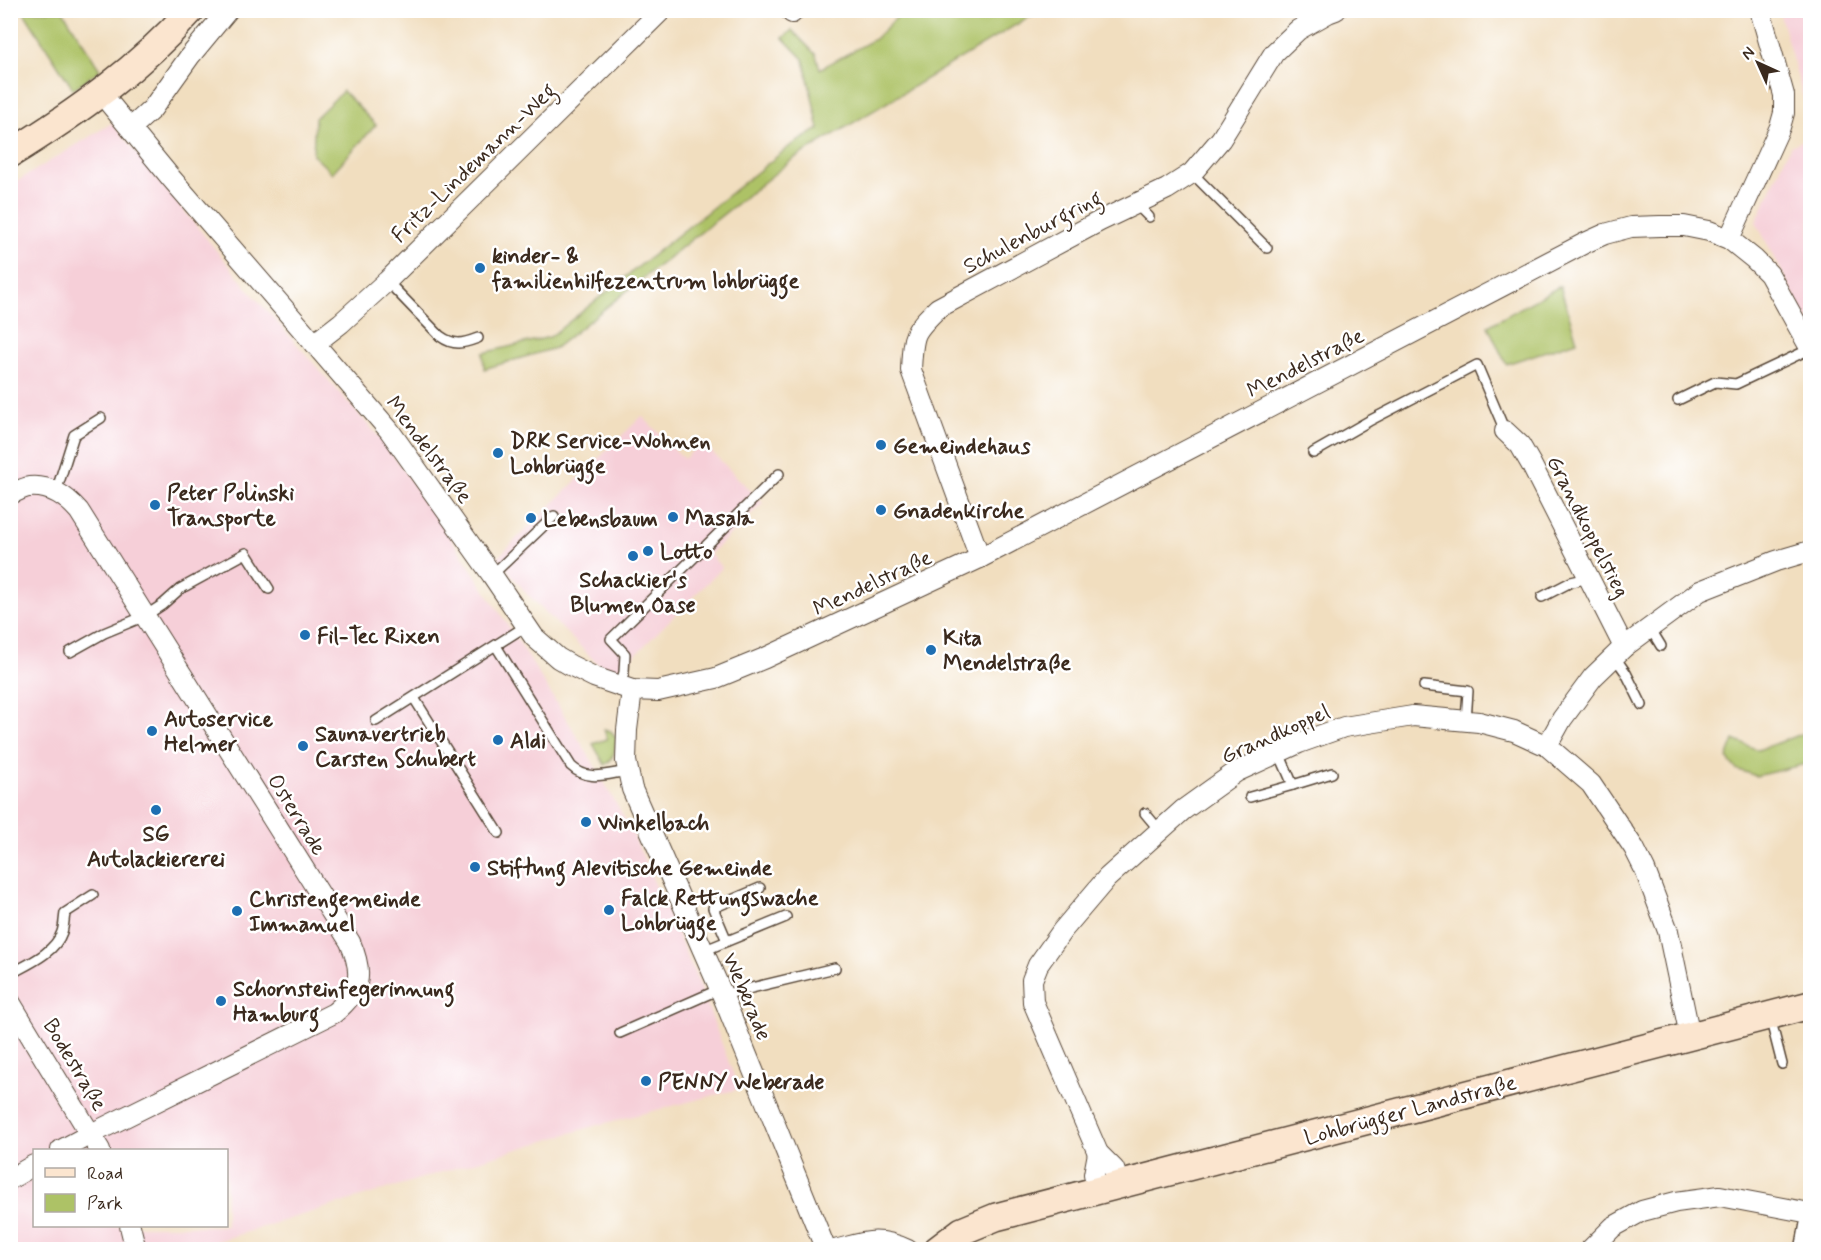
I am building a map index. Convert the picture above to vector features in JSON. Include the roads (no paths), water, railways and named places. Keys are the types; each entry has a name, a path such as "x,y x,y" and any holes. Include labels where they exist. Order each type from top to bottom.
{"street":[{"path":"10,154 101,93 159,44 191,10"},
{"path":"131,128 152,109 190,56 228,10"},
{"name":"Fritz-Lindemann-Weg","path":"314,344 387,280 662,10"},
{"name":"Schulenburgring","path":"980,558 911,370 913,337 923,322 938,308 1100,221 1143,210 1167,189 1192,173 1221,139 1274,53 1298,30 1336,10"},
{"path":"1729,240 1780,127 1784,113 1784,95 1761,10"},
{"name":"Mendelstraße","path":"101,93 171,178 389,430 526,626 543,646 558,658 594,677 626,688 658,691 716,678 765,658 980,558 1595,239 1631,226 1660,225 1692,228 1709,231 1729,240 1769,274 1810,349"},
{"name":"Grandkoppelstieg","path":"1505,431 1520,445 1588,578 1619,652"},
{"path":"10,494 28,487 56,492"},
{"name":"Osterrade","path":"56,492 66,497 79,511 146,616 350,942 360,973 357,987 348,1002 334,1013 95,1142 65,1149"},
{"path":"1547,746 1562,719 1593,677 1619,652 1650,628 1700,591 1776,561 1810,551"},
{"name":"Weberade","path":"626,688 626,761 632,789 704,951 826,1250"},
{"name":"Grandkoppel","path":"1108,1187 1094,1174 1098,1154 1033,1002 1032,980 1038,965 1062,931 1107,878 1183,810 1236,772 1299,743 1344,727 1405,717 1479,722 1514,731 1547,746 1591,784 1634,848 1668,931 1690,1036"},
{"name":"Bodestraße","path":"10,1002 95,1142"},
{"name":"Lohbrügger Landstraße","path":"937,1250 962,1231 1010,1213 1810,1005"},
{"path":"10,1179 33,1167"},
{"path":"1590,1250 1613,1227 1642,1211 1677,1202 1720,1197 1809,1213"},
{"name":"Lohbrügger Landstraße","path":"969,1250 985,1233 1010,1213"},
{"path":"130,1227 136,1250"},
{"path":"834,1250 874,1241 895,1244 908,1250"}],"lane":[{"path":"1192,173 1267,248"},
{"path":"387,280 440,336 449,342 463,343 478,338"},
{"path":"1678,400 1715,382 1736,384 1810,349"},
{"path":"1313,453 1477,365 1505,431"},
{"path":"56,492 74,435 101,418"},
{"path":"626,688 625,654 611,639 779,474"},
{"path":"492,575 554,516"},
{"path":"70,652 104,633 146,616 180,589 246,553 269,588"},
{"path":"1542,597 1571,582 1588,578"},
{"path":"376,721 526,626"},
{"path":"1650,628 1661,646"},
{"path":"496,646 570,766 579,773 589,776 628,771"},
{"path":"1619,652 1626,673 1642,705"},
{"path":"1424,686 1468,691 1466,721"},
{"path":"414,698 499,832"},
{"path":"1279,753 1293,785"},
{"path":"1250,797 1332,772"},
{"path":"1145,813 1160,831"},
{"path":"727,941 713,908 760,888"},
{"path":"10,974 43,955 52,947 62,933 65,913 93,895"},
{"path":"704,951 786,917"},
{"path":"620,1033 721,992 836,968"},
{"path":"1769,1016 1782,1064"},
{"path":"1800,1250 1809,1213"}],"place":[{"name":"kinder- & familienhilfezentrum lohbrügge","path":"480,268"},
{"name":"Gemeindehaus","path":"881,445"},
{"name":"DRK Service-Wohnen Lohbrügge","path":"498,453"},
{"name":"Peter Polinski Transporte","path":"155,505"},
{"name":"Gnadenkirche","path":"881,510"},
{"name":"Masala","path":"673,517"},
{"name":"Lebensbaum","path":"531,518"},
{"name":"Lotto","path":"648,551"},
{"name":"Schackier's Blumen Oase","path":"633,556"},
{"name":"Fil-Tec Rixen","path":"305,635"},
{"name":"Kita Mendelstraße","path":"931,650"},
{"name":"Autoservice Helmer","path":"152,731"},
{"name":"Aldi","path":"498,740"},
{"name":"Saunavertrieb Carsten Schubert","path":"303,746"},
{"name":"SG Autolackiererei","path":"156,810"},
{"name":"Winkelbach","path":"586,822"},
{"name":"Stiftung Alevitische Gemeinde","path":"475,867"},
{"name":"Falck Rettungswache Lohbrügge","path":"609,910"},
{"name":"Christengemeinde Immanuel","path":"237,911"},
{"name":"Schornsteinfegerinnung Hamburg","path":"221,1001"},
{"name":"PENNY Weberade","path":"646,1081"}]}
